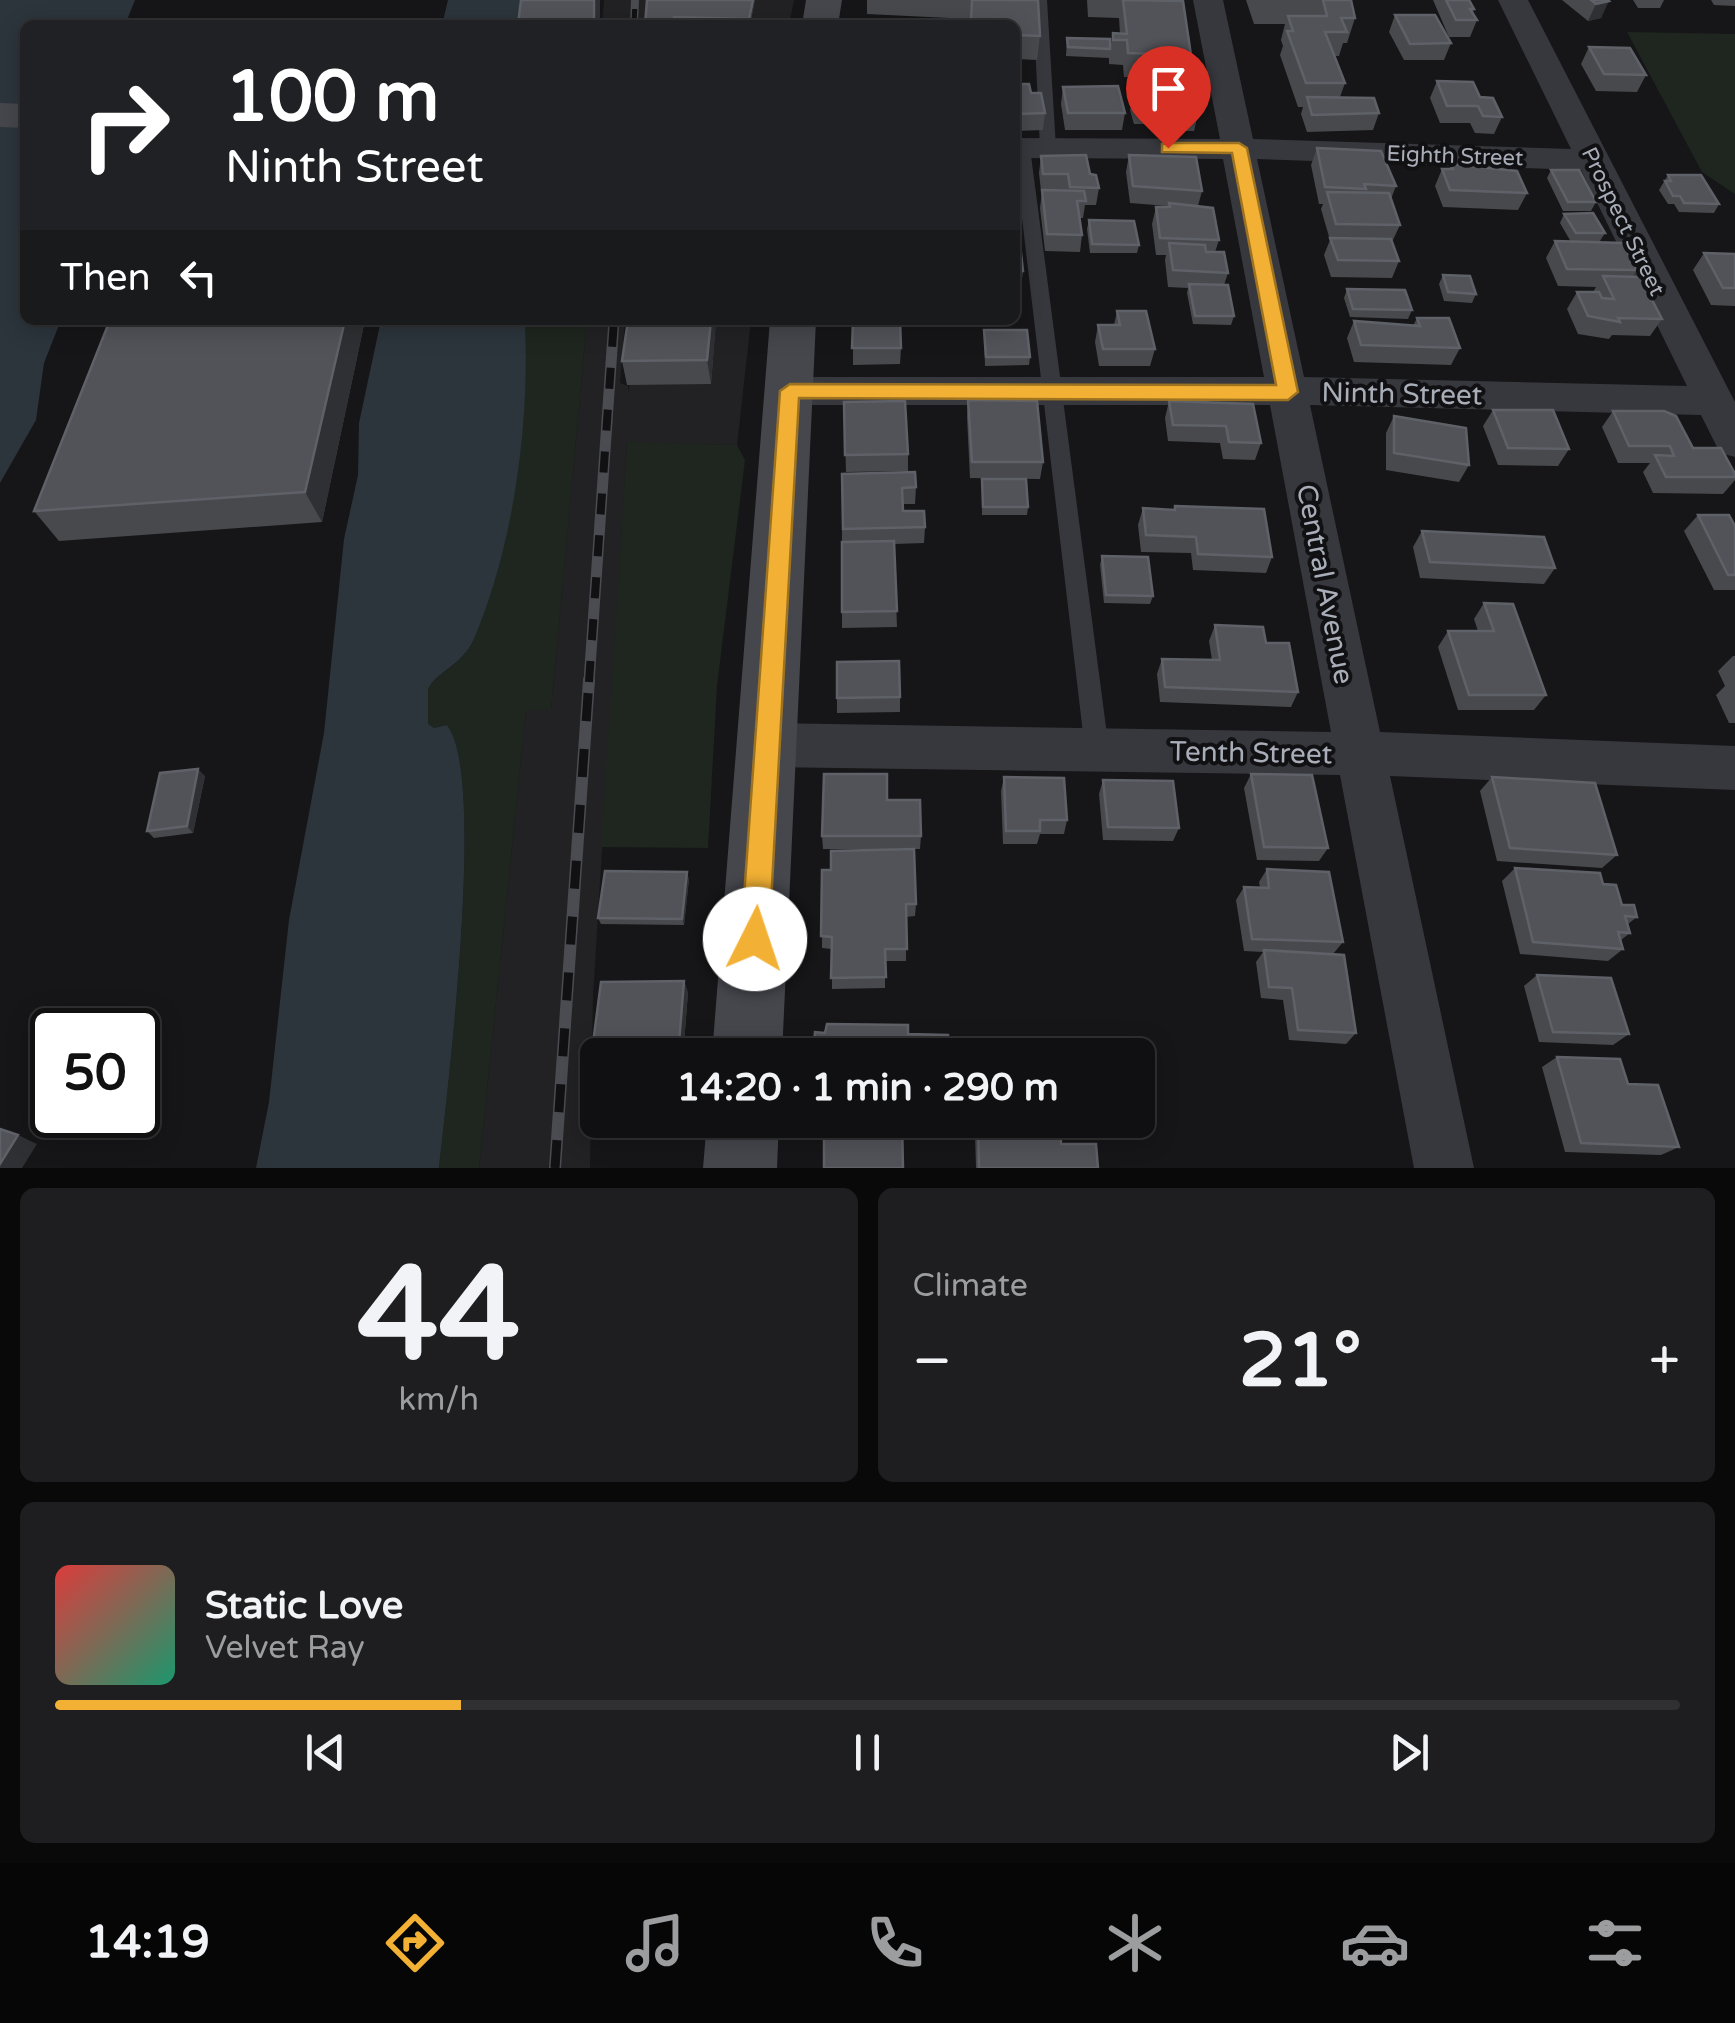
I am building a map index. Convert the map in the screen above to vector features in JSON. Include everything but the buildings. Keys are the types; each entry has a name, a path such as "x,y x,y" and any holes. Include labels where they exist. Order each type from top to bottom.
{"main road":[{"path":"749,1038 794,325"},
{"path":"740,1168 742,1138"}],"street":[{"name":"Central Avenue","path":"1208,0 1444,1168"},
{"name":"Prospect Street","path":"1514,0 1538,57 1595,160 1735,442"},
{"name":"Eighth Street","path":"1028,148 1239,148 1595,160"},
{"name":"Ninth Street","path":"790,391 1288,392 1713,401"},
{"name":"Tenth Street","path":"767,745 1360,754 1735,768"}],"lane":[{"path":"1040,0 1028,148 1097,750"}],"shaded area":[{"path":"0,0 135,0 127,20 20,20 20,325 59,325 44,363 36,420 0,483"},
{"path":"448,0 520,0 518,20 443,20"},
{"path":"604,0 794,0 790,20 602,20"},
{"path":"1627,32 1735,34 1735,194 1702,172"},
{"path":"380,325 525,325 522,441 500,564 469,648 428,689 428,724 434,728 447,725 458,756 464,805 461,937 439,1168 256,1168 269,1102 289,920 324,733 344,539 358,475 359,423"},
{"path":"525,325 587,325 551,710 526,711 479,1168 439,1168 461,938 464,805 458,756 447,725 434,728 427,724 428,689 469,648 487,603 515,482"},
{"path":"587,325 625,325 620,383 628,386 629,392 632,325 750,325 737,445 627,443 592,1038 580,1038 580,1138 591,1138 590,1168 479,1168 526,710 551,709"},
{"path":"627,442 737,445 745,460 717,686 708,848 601,847"}],"railway":[{"path":"634,20 635,0"},
{"path":"589,682 614,325"},
{"path":"555,1168 589,680"}],"route":[{"path":"755,939 790,391 1288,392 1239,148 1168,148"}]}
